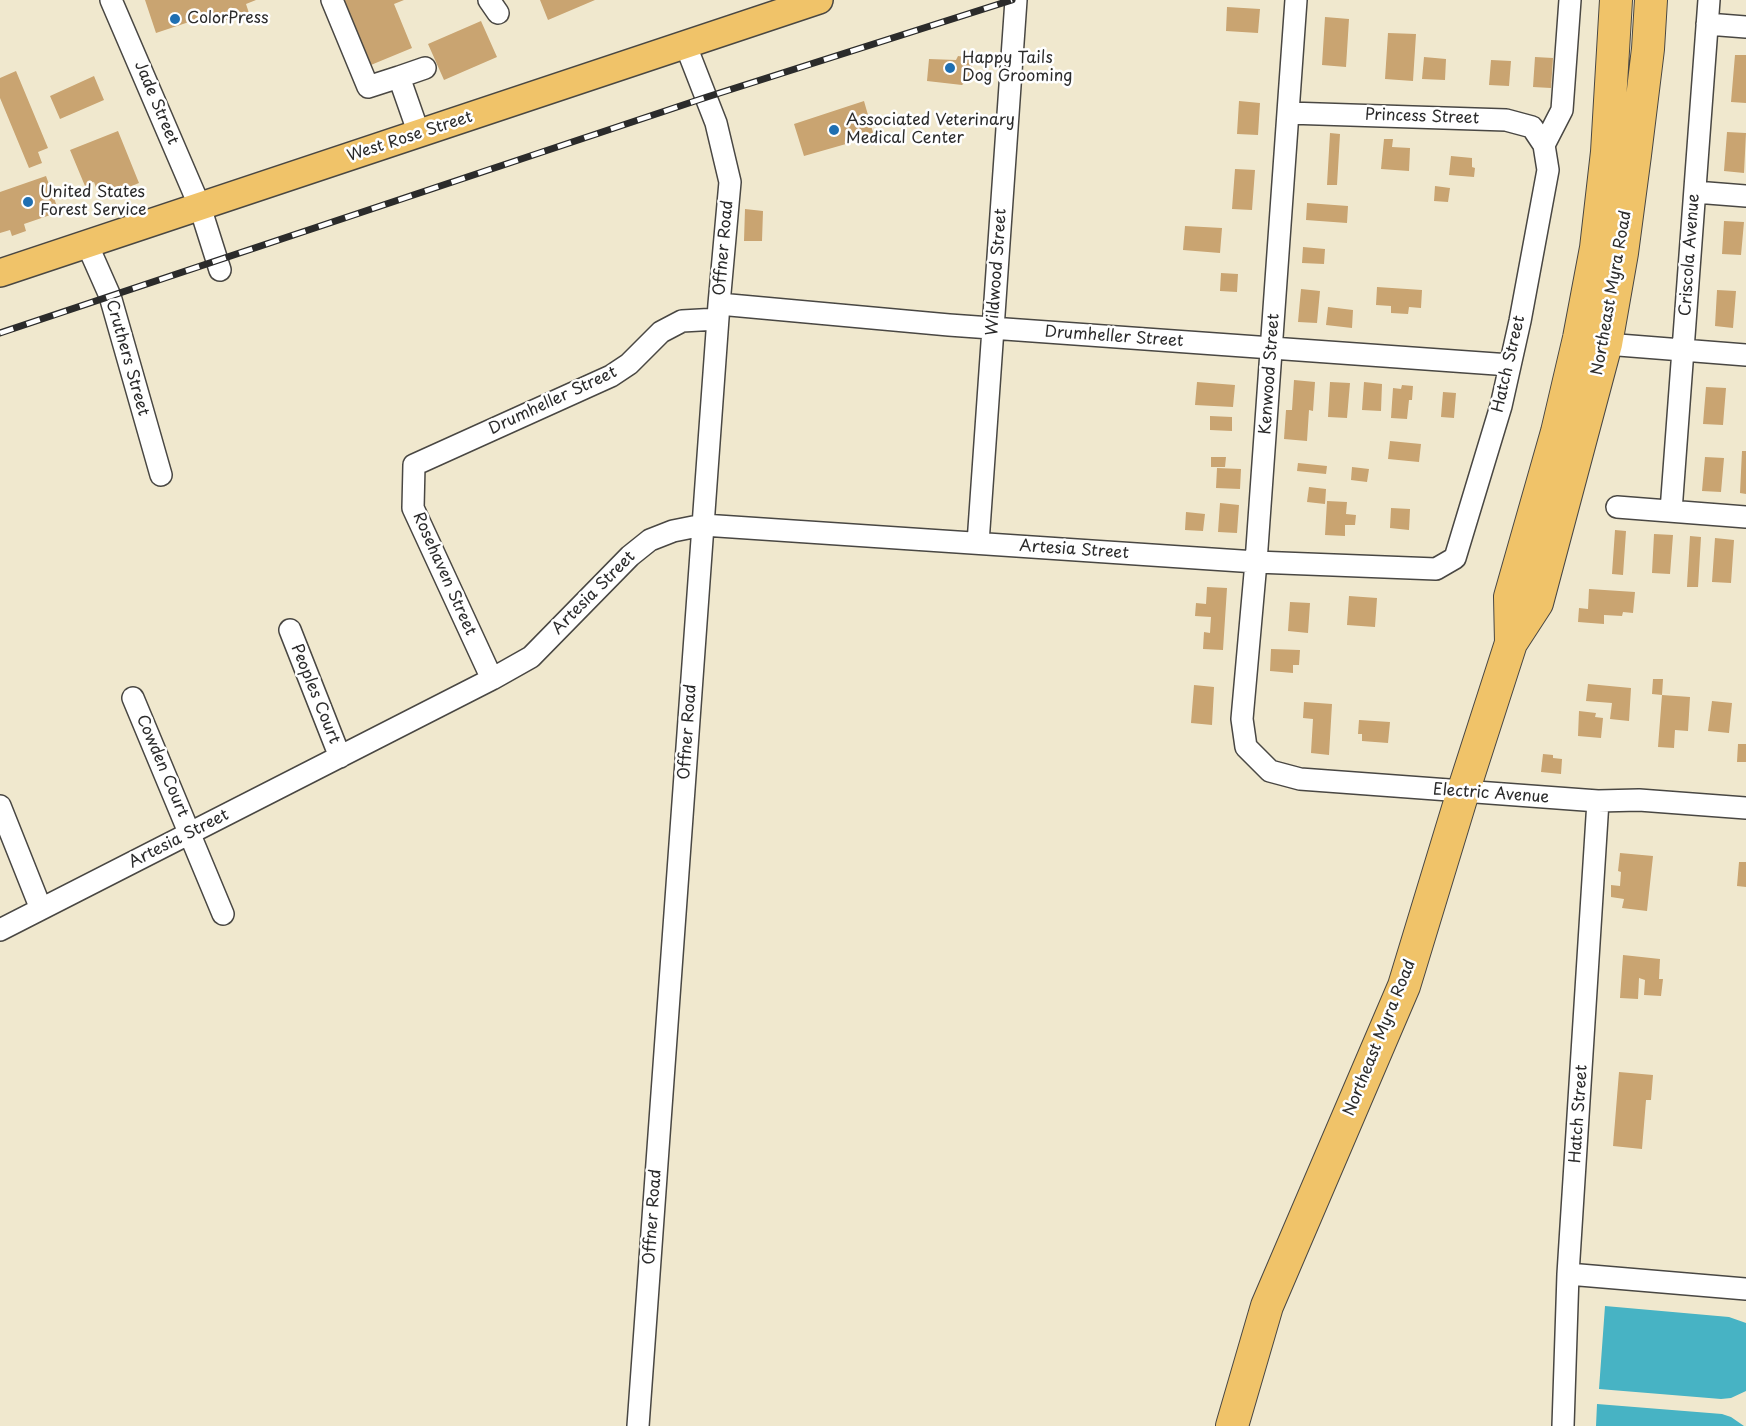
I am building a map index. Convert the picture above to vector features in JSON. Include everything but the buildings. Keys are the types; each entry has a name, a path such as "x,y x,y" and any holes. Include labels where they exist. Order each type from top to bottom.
{"highway":[{"name":"Northeast Myra Road","path":"1511,643 1510,597 1557,432 1579,338 1596,248 1607,152 1616,0"},
{"name":"Northeast Myra Road","path":"1232,1426 1267,1306 1404,986 1511,643 1537,603 1606,344 1622,253 1635,155 1648,49 1651,0"}],"main road":[{"name":"West Rose Street","path":"0,273 819,0"}],"street":[{"name":"Jade Street","path":"111,0 200,207 220,270"},
{"path":"332,0 368,87 424,68"},
{"name":"Wildwood Street","path":"978,543 1016,0"},
{"name":"Kenwood Street","path":"1246,747 1242,719 1256,562 1296,0"},
{"path":"1544,145 1562,110 1570,0"},
{"name":"Criscola Avenue","path":"1671,511 1709,0"},
{"path":"1707,24 1746,27"},
{"name":"Offner Road","path":"638,1426 718,311 730,182 716,123 686,46"},
{"path":"399,77 419,134"},
{"name":"Princess Street","path":"1288,113 1506,120 1532,126 1544,145"},
{"name":"Hatch Street","path":"1436,569 1455,558 1501,406 1520,321 1548,170 1544,145"},
{"path":"1695,192 1746,196"},
{"name":"Cruthers Street","path":"87,244 110,296 161,475"},
{"name":"Drumheller Street","path":"414,465 611,376 629,364 661,332 682,321 718,311 1510,365"},
{"path":"1606,344 1746,355"},
{"name":"Rosehaven Street","path":"414,465 413,508 492,679"},
{"path":"1617,507 1746,517"},
{"name":"Artesia Street","path":"0,930 531,657 630,556 650,540 673,531 703,525 1256,562 1436,569"},
{"name":"Peoples Court","path":"290,630 340,757"},
{"name":"Cowden Court","path":"134,698 223,914"},
{"name":"Electric Avenue","path":"1246,747 1270,771 1300,779 1598,801 1639,800 1746,808"},
{"name":"Hatch Street","path":"1563,1426 1568,1274 1598,801"},
{"path":"0,806 41,909"},
{"path":"1568,1274 1746,1289"}],"water":[{"path":"1605,1306 1729,1317 1746,1323 1746,1391 1731,1398 1721,1399 1599,1389"},
{"path":"1597,1404 1722,1414 1744,1426 1596,1426"}],"railway":[{"path":"0,333 707,97 1012,0"}],"place":[{"name":"ColorPress","path":"175,19"},
{"name":"Happy Tails Dog Grooming","path":"950,68"},
{"name":"Associated Veterinary Medical Center","path":"834,130"},
{"name":"United States Forest Service","path":"28,202"}]}
